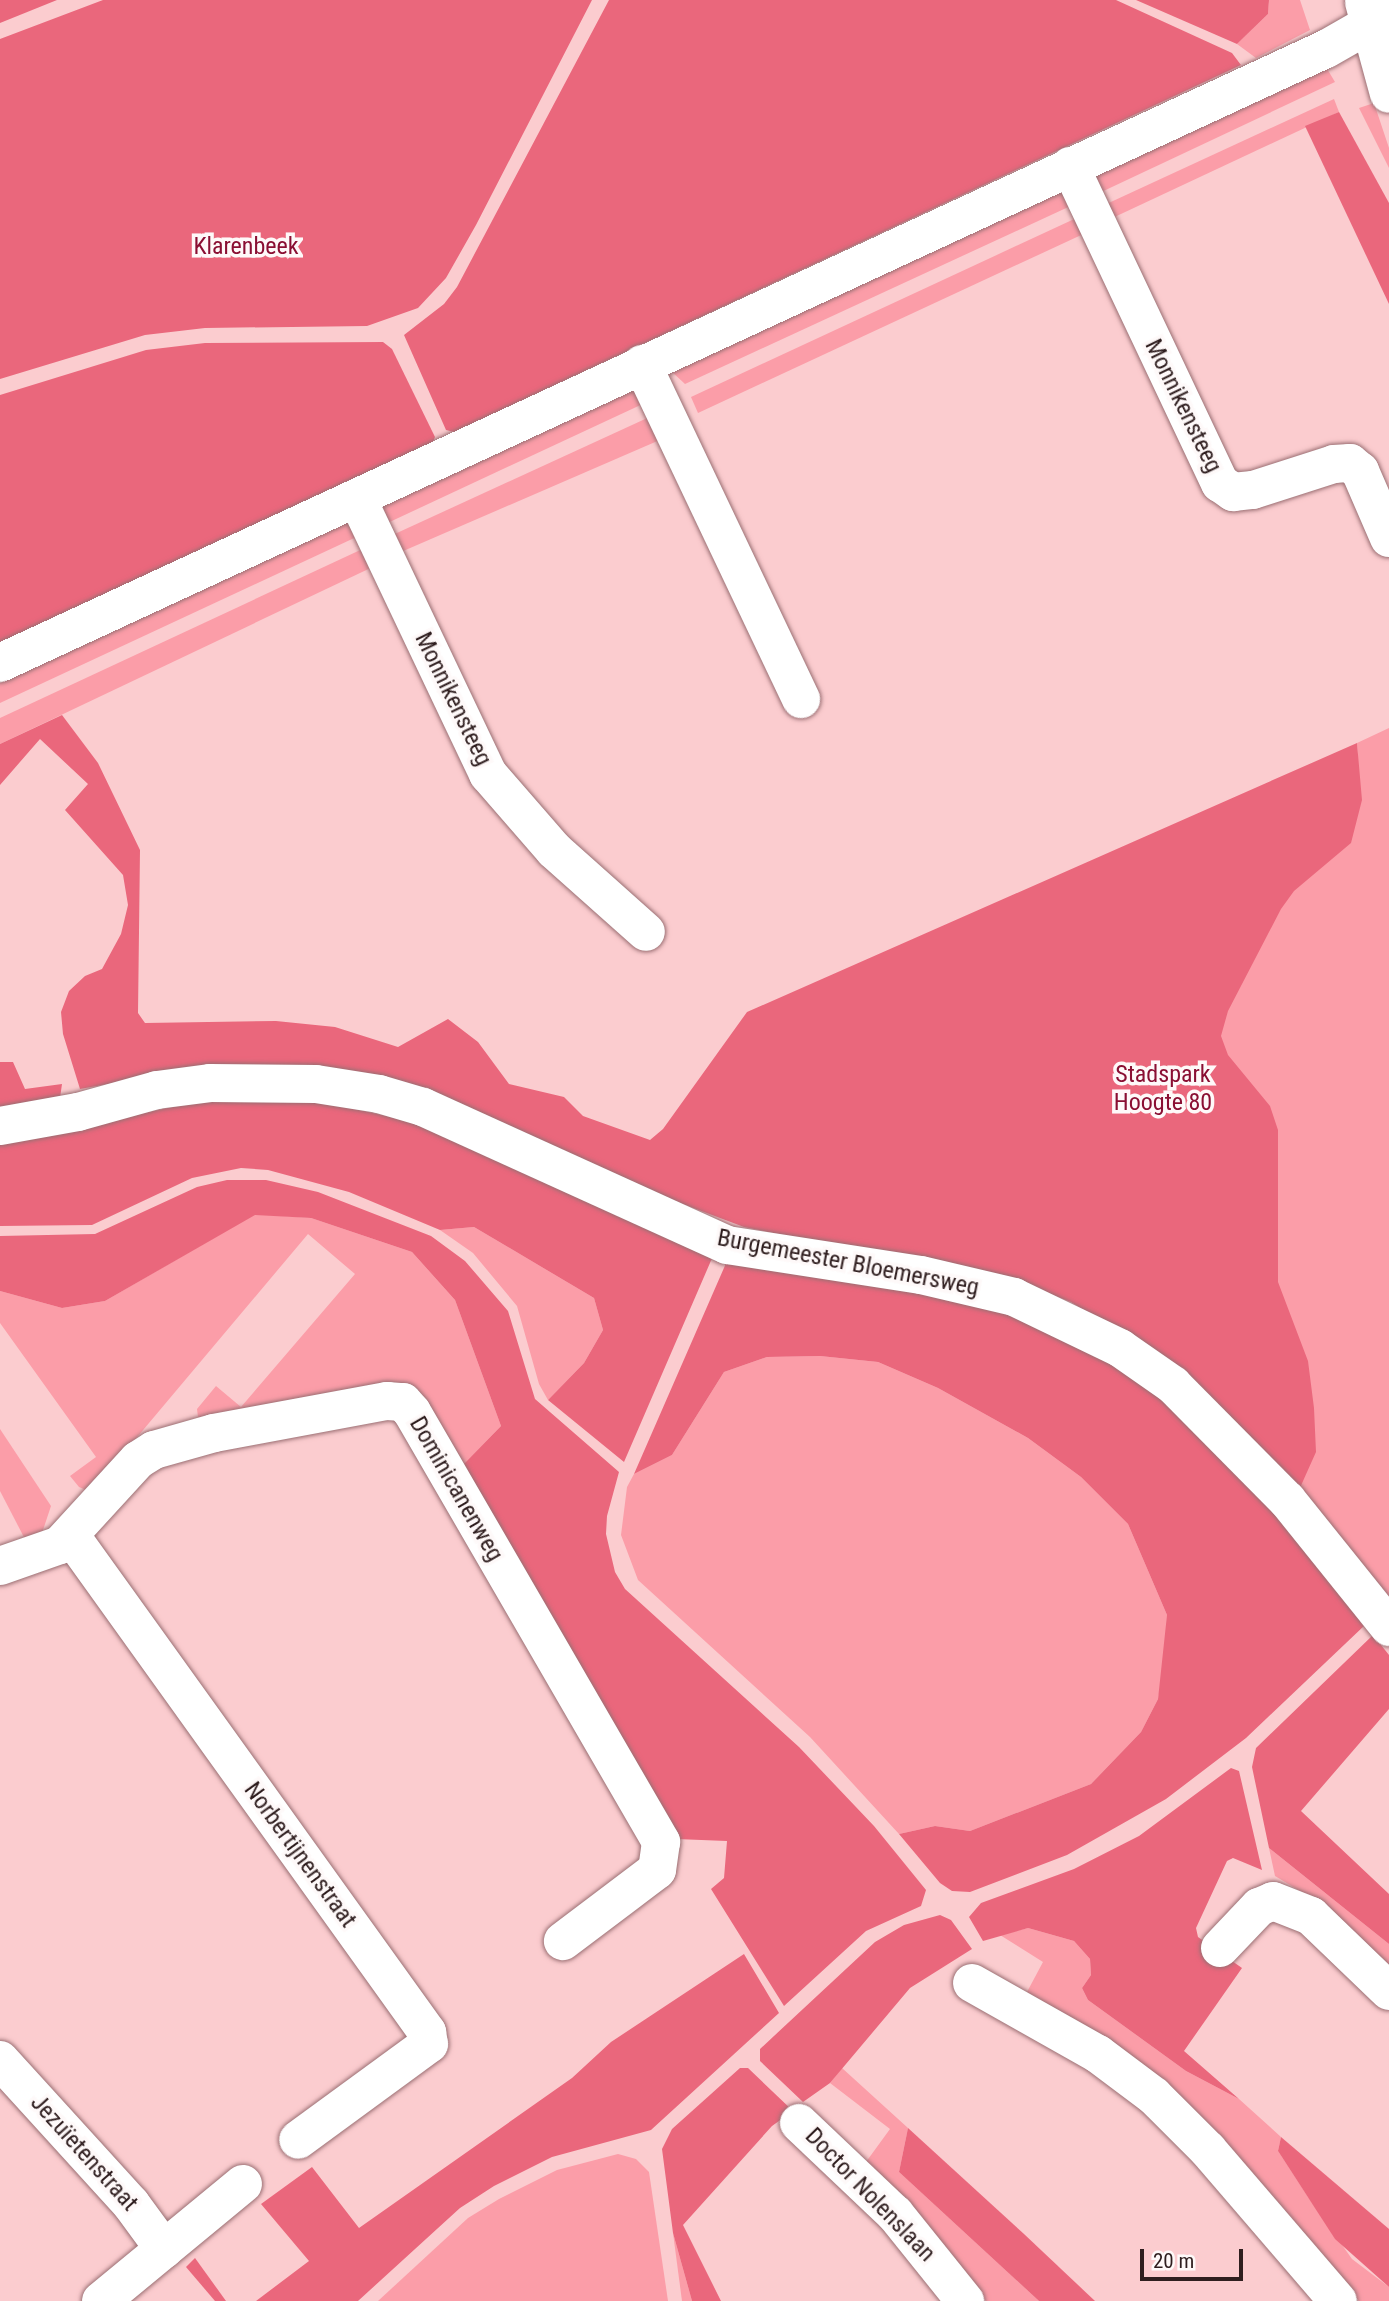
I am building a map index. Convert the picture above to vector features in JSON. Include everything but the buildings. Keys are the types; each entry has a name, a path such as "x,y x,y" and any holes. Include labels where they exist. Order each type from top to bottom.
{"street":[{"path":"0,663 1070,166 1374,13 1389,94"},
{"name":"Monnikensteeg","path":"1070,166 1220,483 1233,492 1253,490 1334,464 1350,463 1360,471 1389,538"},
{"path":"642,364 801,699"},
{"name":"Monnikensteeg","path":"357,498 488,774 554,850 646,932"},
{"name":"Burgemeester Bloemersweg","path":"0,1126 78,1112 157,1090 210,1083 316,1084 379,1094 423,1107 727,1245 921,1275 1014,1297 1120,1348 1173,1385 1287,1500 1389,1627"},
{"name":"Dominicanenweg","path":"0,1566 47,1552 71,1536 138,1461 177,1441 387,1401 407,1406 661,1842 657,1870 563,1941"},
{"name":"Norbertijnenstraat","path":"71,1536 427,2032 429,2043 298,2140"},
{"path":"1220,1948 1259,1907 1273,1901 1311,1916 1389,1991"},
{"path":"972,1983 1098,2054 1154,2096 1208,2150 1338,2301"},
{"name":"Jezuïetenstraat","path":"0,2060 131,2204 164,2249"},
{"name":"Doctor Nolenslaan","path":"799,2123 895,2214 965,2301"},
{"path":"102,2301 243,2184"}],"green space":[{"path":"0,0 57,0 0,23"},
{"name":"Klarenbeek","path":"103,0 592,0 476,225 446,278 418,308 367,326 205,328 145,335 0,379 0,39"},
{"path":"609,0 1116,0 1232,53 1241,65 454,432 446,430 404,335 444,304 457,287"},
{"path":"1136,0 1269,0 1268,14 1237,44"},
{"path":"1269,0 1300,0 1310,30 1256,58 1237,44 1268,14"},
{"path":"1326,67 1335,82 1095,195 1087,177"},
{"path":"1334,99 1339,112 1106,221 1100,207"},
{"path":"1374,103 1389,148 1389,168 1359,108"},
{"path":"1339,112 1389,203 1389,304 1305,126"},
{"path":"1068,186 1077,203 685,384 670,370"},
{"path":"1085,214 1092,230 698,413 691,397"},
{"path":"383,342 392,349 435,437 433,442 0,643 0,395 146,350 205,343"},
{"path":"640,385 647,402 381,526 373,509"},
{"path":"656,414 669,436 394,555 386,538"},
{"path":"357,516 365,533 0,703 0,683"},
{"path":"371,545 379,564 0,744 0,718"},
{"name":"Stadspark Hoogte 80","path":"62,715 98,763 140,850 138,1013 145,1023 276,1021 335,1027 398,1047 448,1019 478,1042 509,1084 564,1097 583,1116 650,1140 663,1129 747,1012 1357,743 1362,800 1351,843 1294,891 1281,909 1228,1011 1221,1036 1228,1055 1270,1106 1278,1130 1278,1282 1308,1361 1314,1408 1316,1452 1299,1490 1185,1374 1071,1302 1022,1283 744,1227 318,1067 208,1066 80,1089 63,1034 61,1012 69,991 85,976 102,969 121,934 128,905 123,875 65,810 88,784 40,739 0,785 0,744"},
{"name":"Stadspark Hoogte 80","path":"1389,728 1389,1602 1193,1366 759,1023 1358,755 1357,743"},
{"path":"0,1062 13,1062 25,1089 62,1084 60,1098 0,1109"},
{"path":"211,1099 319,1101 413,1122 713,1256 624,1462 548,1400 584,1363 603,1330 594,1298 474,1227 440,1230 349,1192 268,1170 241,1168 192,1178 92,1225 0,1226 0,1143"},
{"path":"227,1180 266,1180 318,1192 431,1236 465,1261 508,1311 535,1399 619,1472 607,1516 606,1534 615,1572 625,1589 799,1747 874,1826 926,1890 921,1906 866,1931 784,2006 711,1889 724,1878 727,1841 676,1839 459,1469 501,1426 455,1300 412,1252 311,1218 255,1215 105,1301 62,1308 0,1291 0,1236 95,1234 197,1187"},
{"path":"255,1214 311,1218 412,1252 455,1300 501,1426 459,1469 409,1384 203,1420 198,1417 197,1409 216,1386 241,1407 355,1274 308,1234 112,1467 86,1490 79,1487 70,1476 96,1457 0,1323 0,1291 62,1308 105,1301"},
{"path":"474,1227 594,1298 603,1330 584,1363 548,1400 539,1384 517,1306 473,1253 440,1230"},
{"path":"727,1261 917,1289 1007,1313 1110,1362 1160,1399 1238,1469 1365,1625 1246,1738 1166,1799 1067,1855 970,1892 952,1891 940,1883 899,1834 935,1826 970,1831 1091,1784 1141,1732 1158,1699 1167,1615 1128,1524 1081,1477 1028,1438 938,1388 878,1362 820,1356 767,1357 724,1372 672,1455 634,1474"},
{"path":"820,1356 878,1362 938,1388 1028,1438 1081,1477 1128,1524 1167,1615 1166,1656 1158,1699 1141,1732 1091,1784 970,1831 935,1826 899,1834 810,1737 638,1580 621,1535 627,1487 634,1474 672,1455 724,1372 767,1357"},
{"path":"0,1429 51,1506 42,1533 27,1543 0,1491"},
{"path":"1373,1635 1389,1655 1389,1709 1301,1811 1389,1894 1389,1944 1269,1848 1252,1767 1256,1748"},
{"path":"1231,1768 1239,1771 1262,1870 1233,1858 1227,1861 1196,1928 1198,1937 1242,1968 1184,2051 1239,2099 1186,2071 1088,2000 1082,1988 1091,1975 1090,1959 1074,1941 1028,1928 983,1941 969,1917 981,1903 1074,1869 1139,1836"},
{"path":"1269,1848 1389,1944 1389,1967 1322,1904 1275,1876"},
{"path":"940,1915 951,1920 972,1949 910,1988 830,2083 803,2102 760,2061 760,2049 875,1942 904,1925"},
{"path":"1028,1928 1074,1941 1090,1959 1091,1975 1082,1988 1088,2000 1186,2071 1239,2099 1281,2137 1278,2151 1308,2197 1352,2259 1389,2287 1389,2301 1359,2301 1224,2144 1027,1992 1043,1962 1000,1935"},
{"path":"744,1954 779,2013 651,2130 552,2157 494,2186 460,2208 358,2301 256,2301 309,2261 261,2204 312,2167 359,2228 572,2078 611,2042"},
{"path":"740,2068 748,2068 793,2111 772,2126 683,2225 721,2301 692,2301 673,2233 662,2149 672,2129"},
{"path":"842,2068 908,2128 899,2172 1039,2301 986,2301 948,2249 866,2162 890,2129 830,2083"},
{"path":"908,2128 1095,2301 1039,2301 899,2172"},
{"path":"1281,2137 1389,2229 1389,2287 1335,2239 1278,2151"},
{"path":"618,2154 636,2159 649,2172 668,2301 378,2301 468,2218 499,2199 557,2170"},
{"path":"673,2233 692,2301 682,2301"},
{"path":"195,2258 226,2301 215,2301 186,2267"}]}
